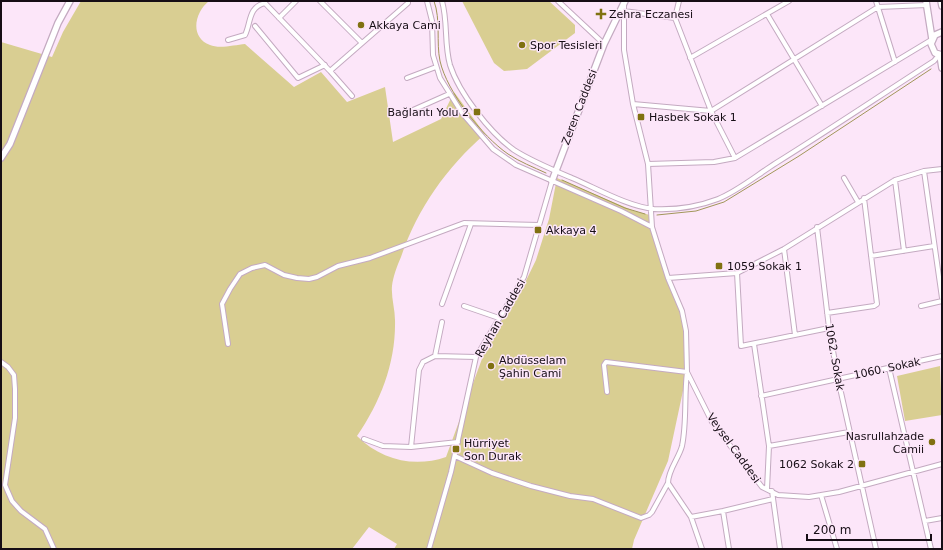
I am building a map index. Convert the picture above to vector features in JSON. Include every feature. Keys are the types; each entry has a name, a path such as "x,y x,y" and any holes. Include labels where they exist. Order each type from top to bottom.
{"street":[{"path":"1,158 10,144 58,23 70,1"},
{"path":"278,18 296,1"},
{"path":"320,1 362,43"},
{"path":"330,71 408,4 408,1"},
{"path":"426,1 431,15 433,49 436,67 448,94 478,133 498,153 516,165 621,211 652,227"},
{"path":"442,1 446,16 450,66 464,93 477,112 503,141 515,150 555,170 634,204 652,209 680,208 699,205 719,198 934,61 940,55"},
{"path":"558,1 604,44"},
{"path":"679,1 675,18 711,111 735,158"},
{"path":"690,58 789,1"},
{"path":"876,1 895,62"},
{"path":"941,1 942,6"},
{"path":"228,40 245,35 253,10 264,2 325,65 352,96"},
{"path":"633,104 711,111 878,7 927,3 933,50 940,55 942,68"},
{"path":"624,5 675,18"},
{"name":"Zeren Caddesi","path":"552,182 555,170 604,44 624,5"},
{"name":"Veysel Caddesi","path":"624,5 624,50 633,104 648,164 652,227 668,278 682,311 686,331 687,372 712,422 762,487 778,495 809,497 821,495 913,473 942,464"},
{"path":"767,14 822,106"},
{"path":"255,26 298,78 325,65"},
{"path":"648,164 714,162 735,158 931,40 935,34 942,32"},
{"path":"407,78 436,67"},
{"path":"412,110 448,94"},
{"path":"668,278 737,273 784,249 817,227 895,180 924,171 942,169"},
{"path":"921,306 942,299 940,269 934,246 924,171"},
{"path":"844,178 858,202"},
{"path":"895,180 904,251"},
{"name":"Reyhan Caddesi","path":"429,549 458,442 476,357 524,276 552,182"},
{"path":"827,314 874,306 877,304 864,198"},
{"path":"228,344 222,304 242,272 265,265 284,275 296,278 318,277 338,266 370,258 464,224 539,225"},
{"path":"442,304 471,224"},
{"name":"1062. Sokak","path":"817,227 827,314 838,379 876,549"},
{"path":"871,256 934,246"},
{"path":"784,249 795,335"},
{"path":"737,273 741,346 829,328"},
{"path":"464,306 499,318"},
{"path":"435,356 442,322"},
{"path":"754,344 769,446 767,489"},
{"path":"411,447 419,370 423,362 435,356 476,357"},
{"name":"1060. Sokak","path":"761,396 942,356"},
{"path":"1,362 8,367 14,375 15,389 15,418 12,447 5,477 8,494 21,511 45,528 54,549"},
{"path":"454,456 492,473 531,486 570,496 593,499 641,518 649,515 668,483 670,474 682,445 687,372 606,362 604,365 607,392"},
{"path":"889,368 931,549"},
{"path":"769,446 849,432"},
{"path":"364,439 383,446 411,447 458,442"},
{"path":"668,483 691,517 702,549"},
{"path":"772,491 780,549"},
{"path":"821,495 837,549"},
{"path":"691,517 773,499"},
{"path":"723,511 729,549"},
{"path":"925,521 942,518"}],"shaded area":[{"path":"81,1 209,1 200,11 196,24 199,36 203,41 218,47 245,44 294,87 321,72 347,102 385,87 393,142 441,119 454,92 485,134 458,160 435,190 416,222 394,275 392,290 395,316 395,336 390,366 380,395 366,423 357,436 366,444 387,456 410,462 422,462 446,457 490,337 518,297 536,260 549,219 557,178 634,211 650,215 651,226 683,314 687,372 668,461 634,540 632,549 394,549 397,544 369,527 352,549 1,549 1,42 52,57 63,32"},
{"name":"Spor Tesisleri","path":"462,1 549,1 575,25 575,33 527,69 504,71 494,63"},
{"path":"940,366 942,415 905,421 897,376"}],"waterway":[{"path":"434,1 438,23 438,46 440,61 450,86 458,99 477,125 498,146 517,160 546,173"},
{"path":"657,215 696,211 724,202 799,156 931,69"},
{"path":"562,180 625,208 645,214"}],"place":[{"name":"Zehra Eczanesi","path":"601,14"},
{"name":"Akkaya Cami","path":"361,25"},
{"name":"Spor Tesisleri","path":"522,45"},
{"name":"Bağlantı Yolu 2","path":"477,112"},
{"name":"Hasbek Sokak 1","path":"641,117"},
{"name":"Akkaya 4","path":"538,230"},
{"name":"1059 Sokak 1","path":"719,266"},
{"name":"Abdüsselam Şahin Cami","path":"491,366"},
{"name":"Nasrullahzade Camii","path":"932,442"},
{"name":"Hürriyet Son Durak","path":"456,449"},
{"name":"1062 Sokak 2","path":"862,464"}]}
